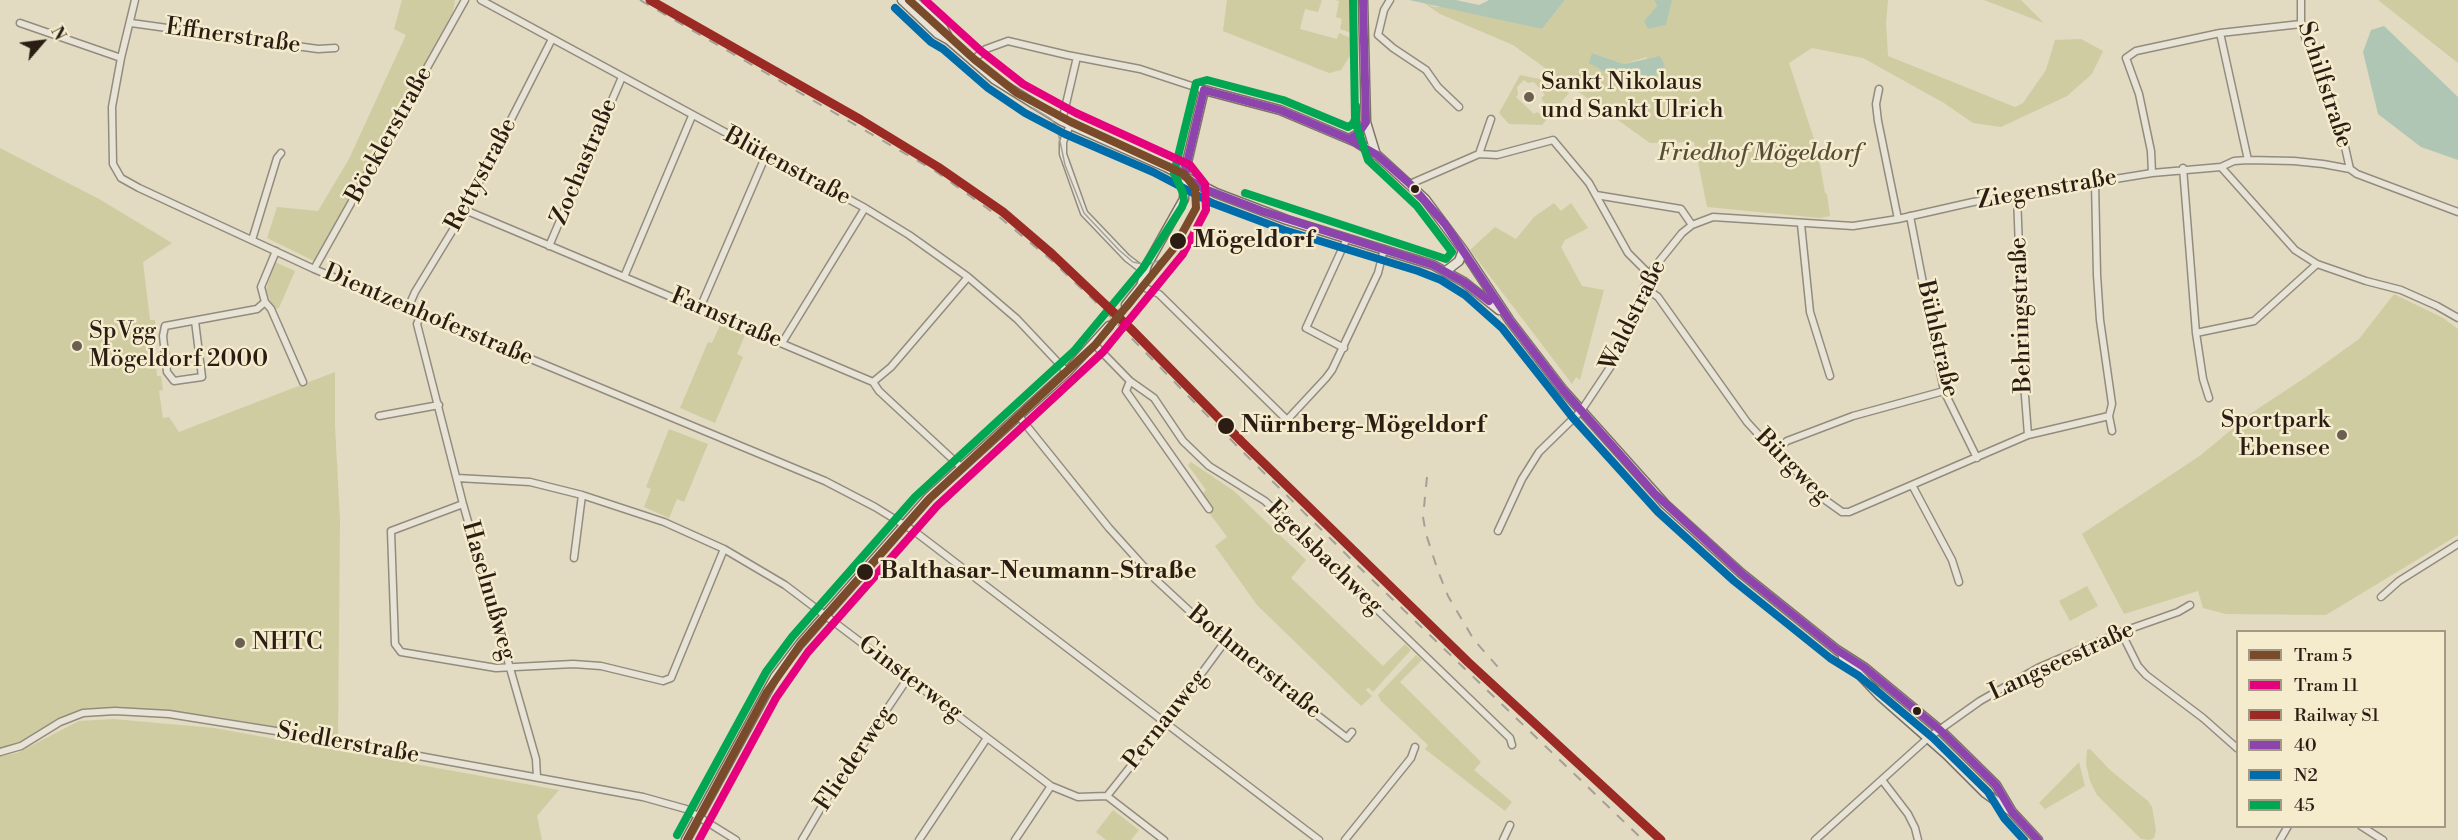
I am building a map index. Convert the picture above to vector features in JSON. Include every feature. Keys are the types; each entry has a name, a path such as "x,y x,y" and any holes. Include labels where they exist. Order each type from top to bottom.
{"main road":[{"path":"902,0 938,34 949,40 1012,92 1066,123 1184,176 1202,188 1262,211 1446,271 1479,293 1509,321"},
{"path":"913,0 943,28 949,40"},
{"path":"1363,0 1366,122 1377,155"},
{"path":"1126,305 1141,286 1144,271 1182,206 1186,192 1184,176 1204,90 1286,112 1349,139 1377,155 1410,184 1431,207 1463,250 1509,321 1581,411 1675,514 1741,573 1837,650 1865,668 1940,730 1996,785 2012,812"},
{"path":"1349,139 1358,134 1366,122"},
{"path":"1446,271 1459,261 1463,250"},
{"path":"686,840 775,677 824,616 904,524 961,467 1067,372 1109,327"},
{"path":"1837,650 1857,674 1985,793 2012,812 2038,840"}],"street":[{"name":"Dientzenhoferstraße","path":"135,0 112,107 113,164 121,178 314,269 825,481 904,524"},
{"name":"Böcklerstraße","path":"314,269 465,0"},
{"name":"Blütenstraße","path":"481,0 865,208 909,235 968,277 1017,319 1067,372"},
{"name":"Schilfstraße","path":"2301,0 2301,24 2345,147 2350,169"},
{"path":"1389,1 1384,10 1378,35 1426,70 1438,87 1459,107"},
{"path":"20,23 121,58"},
{"name":"Effnerstraße","path":"131,23 318,49 335,48"},
{"path":"2151,173 2151,151 2139,94 2126,58 2136,51 2220,33 2301,24"},
{"path":"2220,33 2248,160"},
{"name":"Rettystraße","path":"408,308 415,292 465,210 552,39"},
{"path":"972,61 986,49 1008,41 1140,69 1204,90"},
{"path":"1077,57 1063,154 1084,213 1119,250 1144,271"},
{"name":"Zochastraße","path":"549,246 622,77"},
{"path":"1880,89 1876,104 1898,219"},
{"path":"624,277 693,116"},
{"path":"1479,154 1491,119"},
{"path":"1410,184 1479,154 1497,155 1553,140 1589,183 1628,253 1649,274"},
{"path":"252,240 277,158 281,153"},
{"path":"700,308 766,155"},
{"name":"Ziegenstraße","path":"1692,225 1713,217 1853,226 1898,219 1973,202 2183,168 2221,167 2234,161 2248,160 2295,161 2350,169 2356,174 2458,212"},
{"path":"2221,167 2295,250 2317,264 2401,290 2458,318"},
{"path":"2183,168 2196,333 2203,379 2209,398"},
{"path":"2096,182 2097,275 2100,320 2112,404 2109,416 2112,431"},
{"path":"1596,195 1675,208 1681,210 1692,225"},
{"name":"Behringstraße","path":"2017,195 2028,435"},
{"path":"782,343 865,208"},
{"name":"Farnstraße","path":"465,210 873,382 879,392 961,467"},
{"name":"Bühlstraße","path":"1910,216 1944,391 1977,458"},
{"path":"1801,224 1810,312 1830,376"},
{"name":"Waldstraße","path":"1498,531 1522,479 1539,452 1581,411 1599,386 1620,348 1649,274 1672,244 1692,225"},
{"path":"1344,348 1306,328 1347,238"},
{"path":"1141,286 1159,294 1287,420 1326,378 1344,348 1378,273 1383,249"},
{"path":"276,251 261,287 265,302 271,309 303,382"},
{"path":"2196,333 2254,321 2317,264"},
{"path":"873,382 891,367 968,277"},
{"name":"Bürgweg","path":"1644,287 1658,297 1747,422 1768,446 1776,451 1821,497 1842,512 1849,512 2028,435 2109,416"},
{"path":"195,321 202,376 174,381 167,372 163,336 165,326 257,309 265,302"},
{"name":"Haselnußweg","path":"421,314 417,324 463,504 536,759 537,777"},
{"path":"1095,344 1130,381 1126,391 1209,508"},
{"name":"Egelsbachweg","path":"1130,381 1154,398 1183,441 1209,466 1265,501 1510,738 1512,744"},
{"path":"1776,451 1787,441 1853,416 1944,391"},
{"path":"379,416 439,405"},
{"name":"Bothmerstraße","path":"1018,415 1146,570 1224,643 1347,738 1352,732"},
{"name":"Ginsterweg","path":"457,478 530,482 582,495 664,522 724,549 774,578 1051,786 1078,797 1107,796"},
{"path":"1912,485 1952,560 1959,582"},
{"path":"574,558 582,495"},
{"path":"463,504 391,531 395,644 401,652 511,669 538,665 573,664 624,670 663,681 671,678 724,549"},
{"path":"904,524 1320,840"},
{"path":"2381,597 2399,581 2458,544"},
{"name":"Langseestraße","path":"1815,840 1928,738 1980,701 2027,673 2121,632 2178,612 2190,605"},
{"path":"2121,632 2138,666 2146,675 2203,718 2236,747"},
{"name":"Pernauweg","path":"1107,796 1224,643"},
{"name":"Fliederweg","path":"802,840 825,801 908,678"},
{"name":"Siedlerstraße","path":"0,752 27,743 60,722 94,712 132,712 209,720 537,777 659,801 686,809 736,840"},
{"path":"919,840 987,738"},
{"path":"1345,840 1411,758 1415,747"},
{"path":"1882,780 1908,814 1918,840"},
{"path":"1015,840 1051,786"},
{"path":"1107,796 1164,840"},
{"path":"1503,840 1510,825"},
{"path":"2364,828 2378,838"}],"green space":[{"path":"402,0 455,0 453,12 314,261 267,238 277,207 318,211 349,159 406,35 394,29"},
{"path":"1227,0 1322,0 1318,12 1305,9 1300,29 1337,39 1339,33 1353,39 1352,53 1341,70 1329,73 1223,31"},
{"path":"1334,0 1352,0 1351,33 1340,29 1342,19 1336,17 1339,1"},
{"name":"Friedhof Mögeldorf","path":"1565,0 1654,0 1657,6 1672,0 1888,0 1886,23 1888,56 2015,107 2023,103 2046,70 2055,40 2081,39 2103,51 2092,74 2067,96 2001,127 1973,123 1944,103 1863,58 1812,48 1789,63 1817,148 1827,194 1830,216 1820,218 1707,207 1694,142 1650,143 1513,45 1440,14 1424,3 1542,29","holes":["1592,53 1624,64 1647,57 1640,91"]},
{"path":"1984,0 2021,0 2044,23"},
{"path":"2378,0 2458,0 2458,63"},
{"path":"1520,75 1563,84 1569,93 1542,125 1509,124 1499,113","holes":["1524,80 1528,83 1534,82 1545,95 1541,98 1548,108 1544,116 1537,112 1534,114 1516,97 1517,87"]},
{"path":"0,148 99,199 172,243 143,262 150,320 155,320 156,334 152,335 157,376 161,376 163,390 159,391 163,418 169,417 179,432 335,372 335,426 340,520 338,738 219,717 168,711 106,708 77,712 20,743 0,749"},
{"path":"1554,203 1561,211 1571,203 1588,228 1565,240 1561,247 1582,286 1604,290 1580,380 1576,377 1572,384 1470,250 1495,227 1516,239 1534,217"},
{"path":"275,262 295,271 279,308 274,310 266,290"},
{"name":"Sportpark Ebensee","path":"2394,294 2443,318 2458,329 2458,535 2326,615 2226,614 2203,608 2198,591 2124,614 2082,534 2201,455 2250,414 2359,339"},
{"path":"720,325 745,335 737,354 743,357 715,423 680,408 708,342 712,343"},
{"path":"669,429 708,444 684,502 677,499 669,518 644,507 651,489 646,487"},
{"path":"1191,462 1234,491 1306,560 1291,578 1383,666 1405,644 1411,650 1373,692 1368,687 1366,690 1372,696 1361,706 1257,605 1215,546 1227,537 1207,510 1211,507 1202,494 1206,490 1188,465"},
{"path":"2087,586 2098,606 2070,621 2059,601"},
{"path":"1416,655 1422,660 1400,682 1481,762 1474,770 1512,802 1505,811 1425,749 1428,745 1381,701 1378,695"},
{"path":"113,719 214,728 559,790 537,816 542,840 0,840 0,756 17,753 79,721"},
{"path":"2090,749 2110,770 2148,801 2152,807 2156,830 2154,838 2141,839 2097,795 2090,781 2086,764 2087,750"},
{"path":"2079,762 2085,786 2045,809 2039,803"},
{"path":"1113,810 1139,830 1131,840 1106,840 1096,832"}],"shaded area":[{"path":"1409,0 1456,0 1479,5 1489,0 1565,0 1542,29"},
{"path":"1654,0 1672,0 1666,25 1648,29 1644,21 1657,6"},
{"path":"2384,26 2458,97 2458,160 2421,147 2378,114 2363,52 2371,30"},
{"path":"1592,53 1624,64 1660,56 1665,66 1640,91 1589,63"}],"tunnel":[{"path":"1109,326 1126,305"}],"tram line":[{"name":"5","path":"687,840 767,692 800,645 929,499 1095,345 1174,248 1196,208 1195,188 1184,174 1071,122 1017,93 974,59 909,0"},
{"name":"11","path":"699,840 776,698 808,652 937,506 1103,352 1183,254 1206,210 1205,184 1190,165 1076,113 1023,84 981,51 925,0"},
{"path":"1033,108 1051,119 1057,127 1065,165 1084,213 1119,250 1133,262 1147,265 1161,260 1174,248"}],"railway":[{"path":"640,0 935,171 998,216 1050,259 1102,308 1361,569 1643,840"},
{"path":"1427,477 1423,517 1438,571 1448,596 1474,640 1504,674"}],"rail line":[{"name":"S1","path":"650,0 861,120 938,167 1003,212 1052,254 1131,329 1242,442 1468,662 1661,840"}],"transit line":[{"name":"45","path":"677,835 766,672 792,637 915,497 1074,351 1143,268 1184,201 1174,173 1196,83 1207,80 1283,100 1348,127 1353,124 1355,119 1353,0"},
{"name":"40","path":"1349,139 1358,134 1366,122 1363,0"},
{"name":"N2","path":"895,8 931,42 943,49 988,88 1025,113 1065,134 1153,172 1212,203 1284,230 1418,271 1441,280 1465,295 1502,328 1573,418 1658,512 1734,581 1830,658 1859,676 1933,738 1988,792 2004,818 2024,840"},
{"name":"40","path":"1204,90 1280,110 1349,139 1377,155 1410,184 1445,224 1510,321 1563,390 1654,493 1741,573 1837,650 1865,668 1940,730 1996,785 2012,812 2038,840"},
{"name":"40","path":"1184,176 1204,90"},
{"name":"45","path":"1245,193 1446,259 1452,252 1417,206 1368,160 1356,124 1356,106"},
{"name":"40","path":"1184,176 1202,188 1262,211 1433,265 1464,282 1489,301"}],"place":[{"name":"Sankt Nikolaus und Sankt Ulrich","path":"1529,97"},
{"name":"Mögeldorf","path":"1178,241"},
{"name":"SpVgg Mögeldorf 2000","path":"77,346"},
{"name":"Nürnberg-Mögeldorf","path":"1226,426"},
{"name":"Sportpark Ebensee","path":"2342,435"},
{"name":"Balthasar-Neumann-Straße","path":"865,572"},
{"name":"NHTC","path":"240,643"}]}
